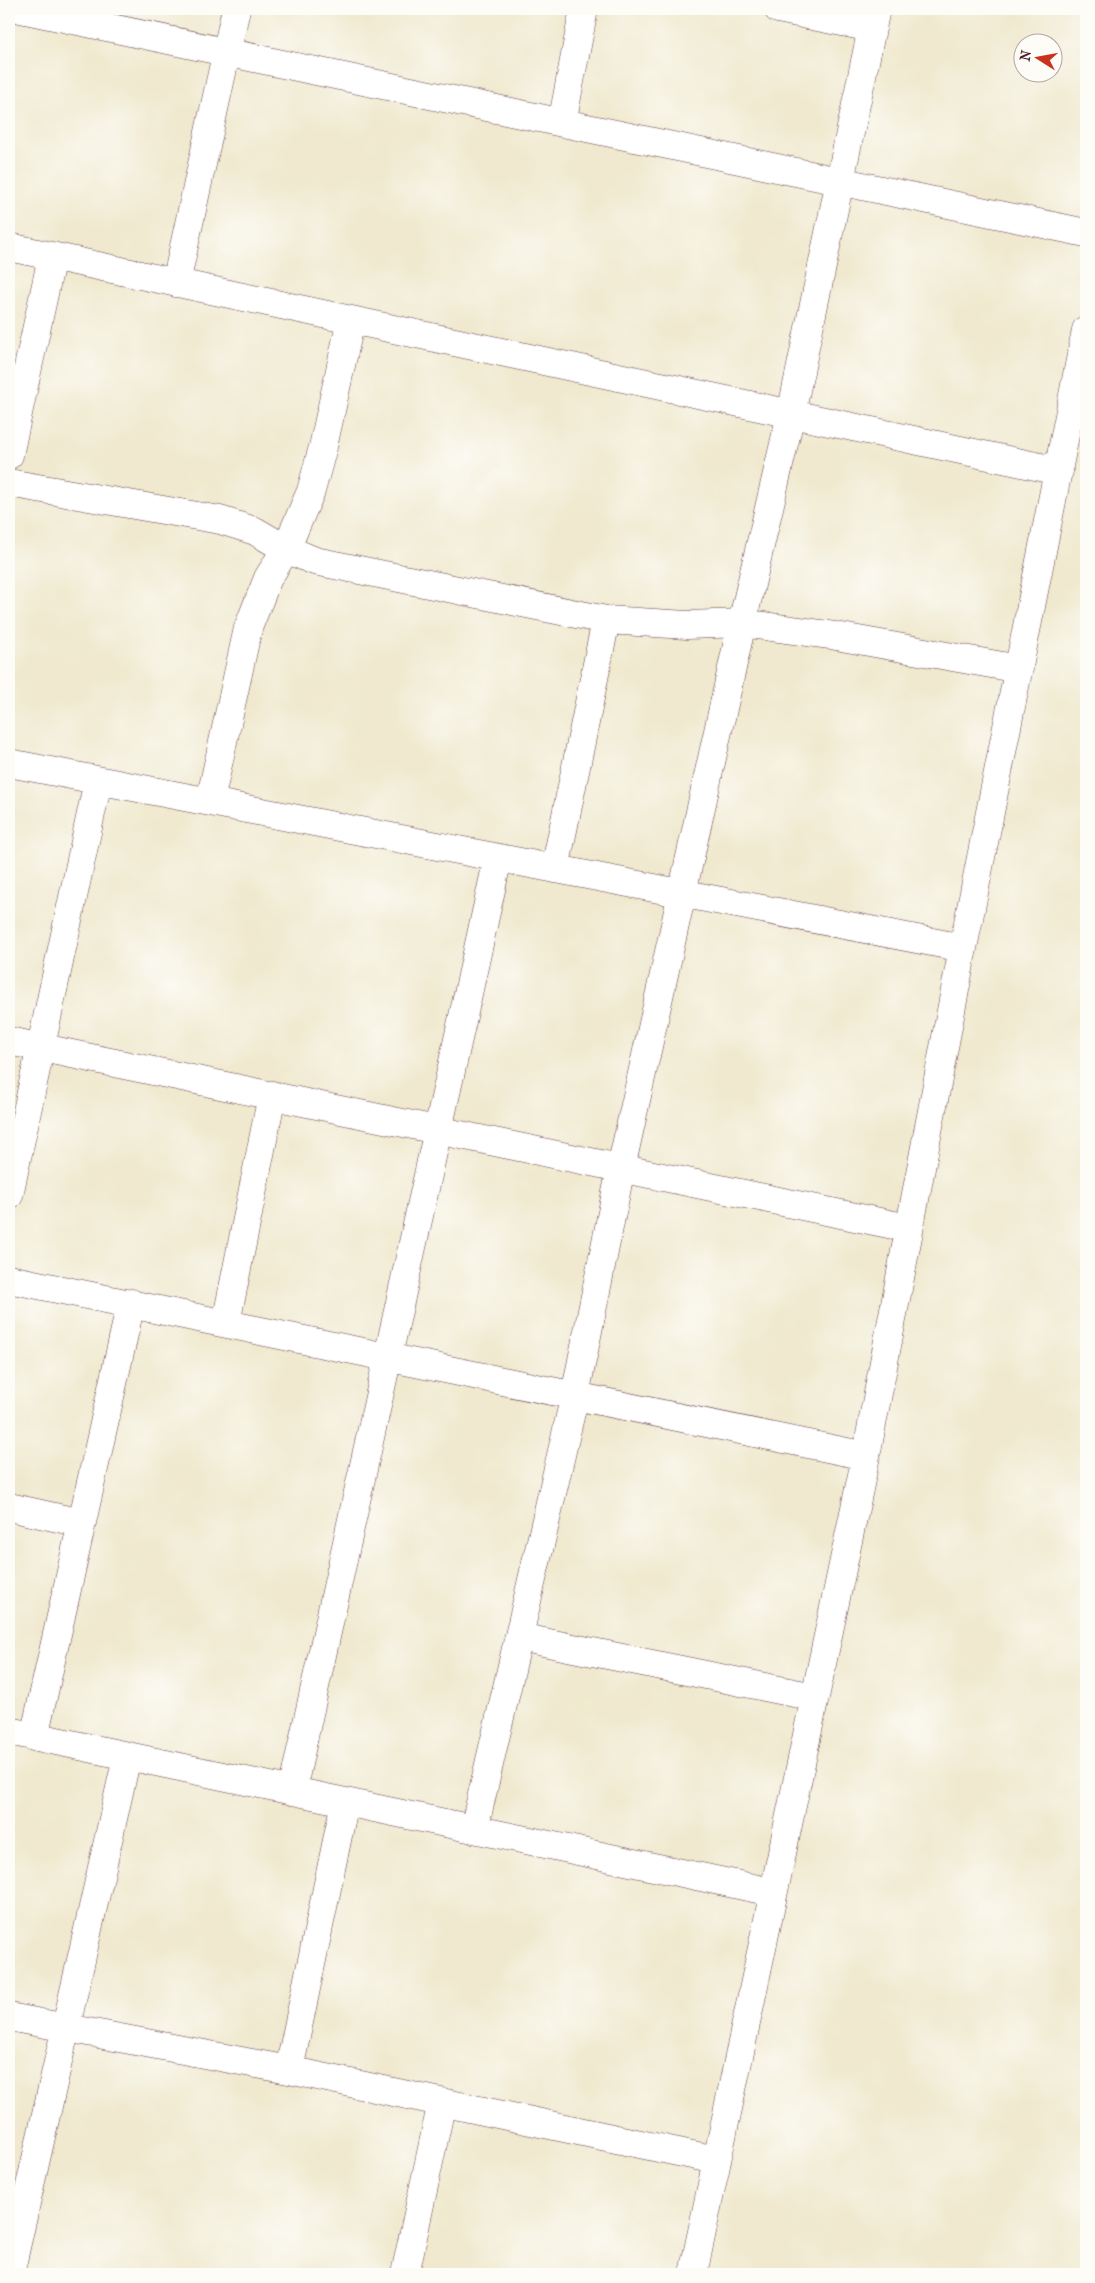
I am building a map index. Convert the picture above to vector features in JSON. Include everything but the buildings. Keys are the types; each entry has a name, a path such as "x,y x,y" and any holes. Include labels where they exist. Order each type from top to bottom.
{"street":[{"path":"21,9 226,54 1086,233"},
{"path":"176,283 236,9"},
{"path":"562,123 584,9"},
{"path":"474,1829 576,1395 621,1168 742,623 791,414 874,18 778,9"},
{"path":"9,247 1059,471"},
{"path":"9,455 52,257"},
{"path":"210,802 248,628 268,578 286,548 311,491 323,447 351,320"},
{"path":"693,2274 772,1892 866,1456 908,1228 1018,669 1059,471 1080,391 1086,330"},
{"path":"9,483 220,520 256,531 286,548 315,561 606,620 687,626 742,623 836,636 1018,669"},
{"path":"555,869 606,620"},
{"path":"9,763 963,948"},
{"path":"9,1195 98,781"},
{"path":"292,1791 498,858"},
{"path":"9,1041 908,1228"},
{"path":"226,1323 272,1095"},
{"path":"9,1279 866,1456"},
{"path":"131,1303 81,1522 21,1734 127,1758 772,1892"},
{"path":"9,1507 81,1522"},
{"path":"519,1637 814,1697"},
{"path":"10,2274 127,1758"},
{"path":"289,2070 345,1802"},
{"path":"9,2017 289,2070 716,2160"},
{"path":"405,2274 442,2102"}]}
